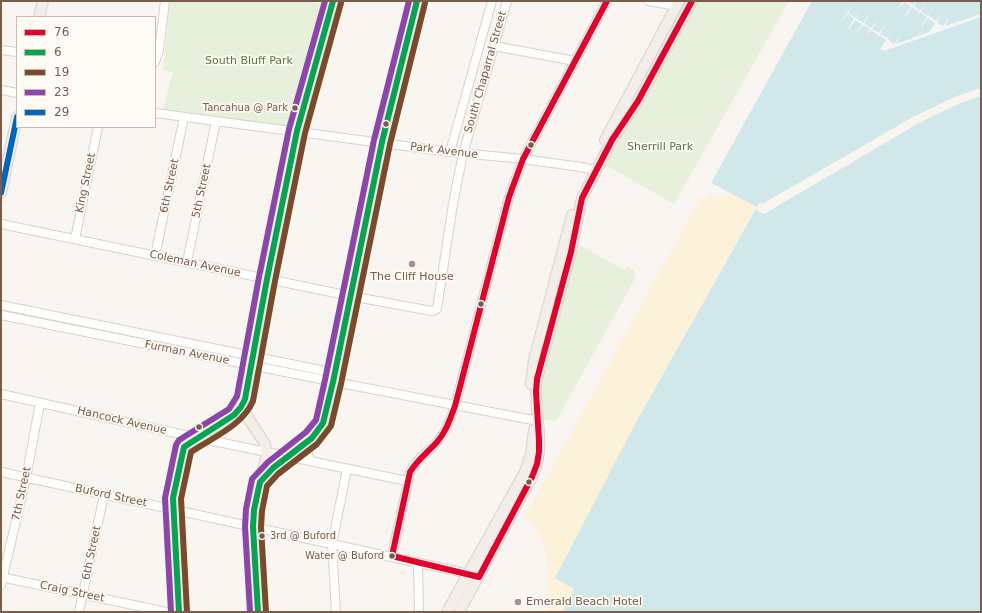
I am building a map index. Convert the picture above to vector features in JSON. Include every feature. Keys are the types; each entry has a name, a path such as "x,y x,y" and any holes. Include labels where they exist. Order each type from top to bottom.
{"main road":[{"path":"39,16 43,1"},
{"path":"179,612 173,498 184,448 197,438 234,416 245,399 267,279 297,132 333,1"},
{"path":"260,482 273,468 312,438 323,423 334,378 382,142 417,1"},
{"path":"459,612 534,473 537,464 540,444 531,388 534,360 574,205 581,187 592,169 638,102 692,1"},
{"path":"592,169 678,4"},
{"path":"1,193 16,121"},
{"path":"241,407 265,444 267,453 254,510 253,527 258,612"},
{"path":"447,612 525,472 531,454 536,421"}],"street":[{"path":"156,59 159,50 162,1"},
{"path":"450,152 492,1"},
{"name":"South Chaparral Street","path":"437,309 463,154 507,1"},
{"path":"392,556 407,481 414,464 442,437 454,406 509,198 523,159 607,1"},
{"path":"649,1 678,4"},
{"path":"494,46 575,61"},
{"path":"1,50 16,52"},
{"path":"1,90 16,92"},
{"name":"Park Avenue","path":"156,113 382,142 463,154 523,159 592,169"},
{"name":"6th Street","path":"156,256 184,117"},
{"name":"5th Street","path":"187,262 216,121"},
{"name":"King Street","path":"75,239 98,128"},
{"name":"Coleman Avenue","path":"1,224 350,296 432,311 437,309"},
{"name":"Furman Avenue","path":"1,305 158,337 252,361 334,378 454,406 536,421"},
{"name":"Furman Avenue","path":"1,315 156,346 252,361"},
{"path":"70,329 72,320"},
{"path":"156,346 158,337"},
{"name":"Hancock Avenue","path":"1,394 183,435 407,481"},
{"name":"7th Street","path":"2,580 26,478 40,403"},
{"path":"183,435 184,448"},
{"path":"305,444 310,461"},
{"path":"336,612 332,544 347,469"},
{"name":"Buford Street","path":"1,472 392,556 468,573 479,577"},
{"name":"6th Street","path":"79,612 104,495"},
{"path":"418,562 419,612"},
{"name":"Craig Street","path":"2,580 163,612"}],"green space":[{"name":"South Bluff Park","path":"170,1 308,1 326,5 294,127 163,109 173,72 163,70"},
{"name":"Sherrill Park","path":"697,1 789,1 674,204 609,167 606,165 608,161 606,159"},
{"path":"577,244 625,270 627,266 634,270 636,277 556,421 542,420 540,382"}],"sand":[{"path":"730,193 754,206 755,209 635,424 555,578 574,589 563,612 548,612 547,563 544,544 538,531 525,517 701,197 706,200 710,194 717,198"}],"water":[{"path":"812,1 981,1 981,612 563,612 574,589 555,578 635,424 757,207 711,183"}],"pier":[{"path":"903,1 913,5 917,1 914,6 920,11 927,2 921,11 928,16 934,7 929,16 936,21 942,12 937,22 943,26 950,17 945,26 981,14 981,17 884,51 880,49 886,40 879,35 872,43 878,35 871,30 864,38 870,29 863,25 857,34 862,24 855,20 849,29 848,28 854,19 848,14 840,23 854,3 848,13 855,18 862,8 856,18 863,23 870,14 864,24 871,28 877,19 872,29 879,33 885,24 880,34 887,38 893,29 887,39 894,44 901,34 896,44 929,32 935,23 928,18 922,27 921,26 927,17 920,12 914,21 919,12 912,7 906,16 905,15 911,7 905,2 897,10"},
{"path":"981,88 981,96 958,104 919,123 764,214 756,210 760,202 762,204 913,117 957,96"}],"transit line":[{"name":"23","path":"171,612 165,498 176,445 179,440 229,409 237,396 289,129 325,1"},
{"name":"6","path":"179,612 173,498 184,447 234,415 241,407 245,399 267,279 297,131 333,1"},
{"name":"23","path":"250,612 245,527 246,509 252,479 268,462 306,432 316,420 374,140 409,1"},
{"name":"6","path":"258,612 253,527 254,510 260,482 273,468 312,438 323,423 333,382 382,142 417,1"},
{"name":"76","path":"607,1 523,159 509,197 455,406 443,434 410,472 392,556 479,577 532,477 537,464 539,452 536,392 537,379 571,252 582,198 612,140 638,101 692,1"},
{"name":"19","path":"187,612 181,499 191,452 234,424 248,410 253,401 275,281 305,133 341,3"},
{"name":"19","path":"266,612 261,527 262,511 267,486 278,474 317,444 331,426 390,144 425,3"},
{"name":"29","path":"1,193 16,122"}],"place":[{"name":"Tancahua @ Park","path":"295,108"},
{"name":"The Cliff House","path":"412,264"},
{"name":"3rd @ Buford","path":"262,536"},
{"name":"Water @ Buford","path":"392,556"},
{"name":"Emerald Beach Hotel","path":"518,602"}]}
